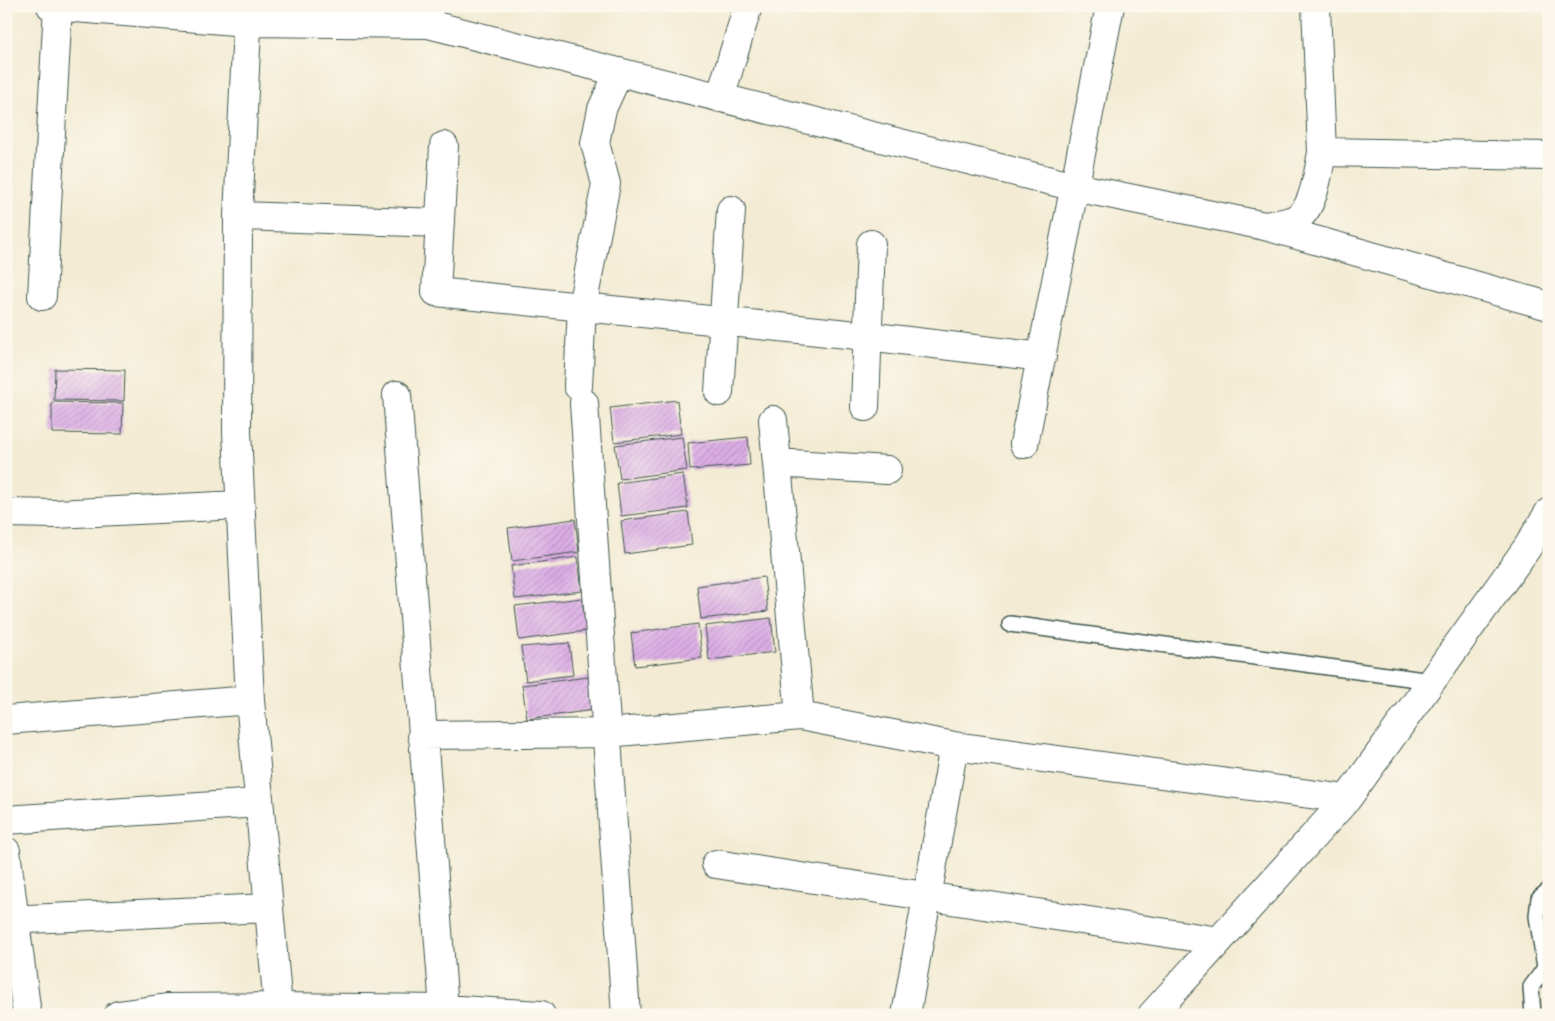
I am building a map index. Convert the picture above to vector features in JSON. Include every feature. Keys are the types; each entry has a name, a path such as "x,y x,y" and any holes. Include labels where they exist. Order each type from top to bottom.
{"street":[{"path":"51,6 248,14 428,15 619,72 1075,187 1266,226 1549,306"},
{"path":"42,296 58,6"},
{"path":"720,98 748,6"},
{"path":"1024,444 1110,6"},
{"path":"1266,226 1284,223 1300,216 1308,205 1314,190 1322,152 1316,6"},
{"path":"248,14 238,216 237,432 250,700 278,1007"},
{"path":"619,72 602,109 596,143 606,184 582,307 581,394 607,732 626,1015"},
{"path":"444,146 436,292 867,336 1042,357"},
{"path":"1322,152 1549,156"},
{"path":"719,392 731,210"},
{"path":"238,216 440,223"},
{"path":"865,407 871,244"},
{"path":"397,395 444,1009"},
{"path":"773,420 800,716"},
{"path":"777,463 887,470"},
{"path":"6,513 55,514 240,505"},
{"path":"1152,1015 1347,799 1527,548 1549,512"},
{"path":"6,720 250,700"},
{"path":"422,735 607,732 800,716 954,746 1347,799"},
{"path":"906,1015 954,746"},
{"path":"6,820 259,803"},
{"path":"6,851 10,920 27,1015"},
{"path":"716,864 1219,941"},
{"path":"10,920 269,908"},
{"path":"118,1015 278,1007 444,1009 541,1015"}],"lane":[{"path":"1010,624 1431,681"},
{"path":"1533,1015 1531,987 1547,969 1537,916 1539,898 1549,890"}],"building":[{"path":"55,369 125,370 124,401 54,400"},
{"path":"677,400 681,434 614,442 610,408"},
{"path":"52,402 123,403 122,434 52,433"},
{"path":"682,437 687,470 620,479 615,445"},
{"path":"748,437 750,465 690,470 688,443"},
{"path":"683,474 688,508 621,516 617,483"},
{"path":"688,512 692,545 625,554 621,521"},
{"path":"575,519 579,552 512,561 508,528"},
{"path":"578,557 582,591 515,599 511,566"},
{"path":"764,577 768,611 701,619 697,586"},
{"path":"582,598 586,631 519,640 515,606"},
{"path":"771,618 775,652 709,660 705,626"},
{"path":"698,624 702,658 635,666 631,633"},
{"path":"569,643 573,675 526,681 521,647"},
{"path":"589,677 594,710 527,719 522,685"}]}
